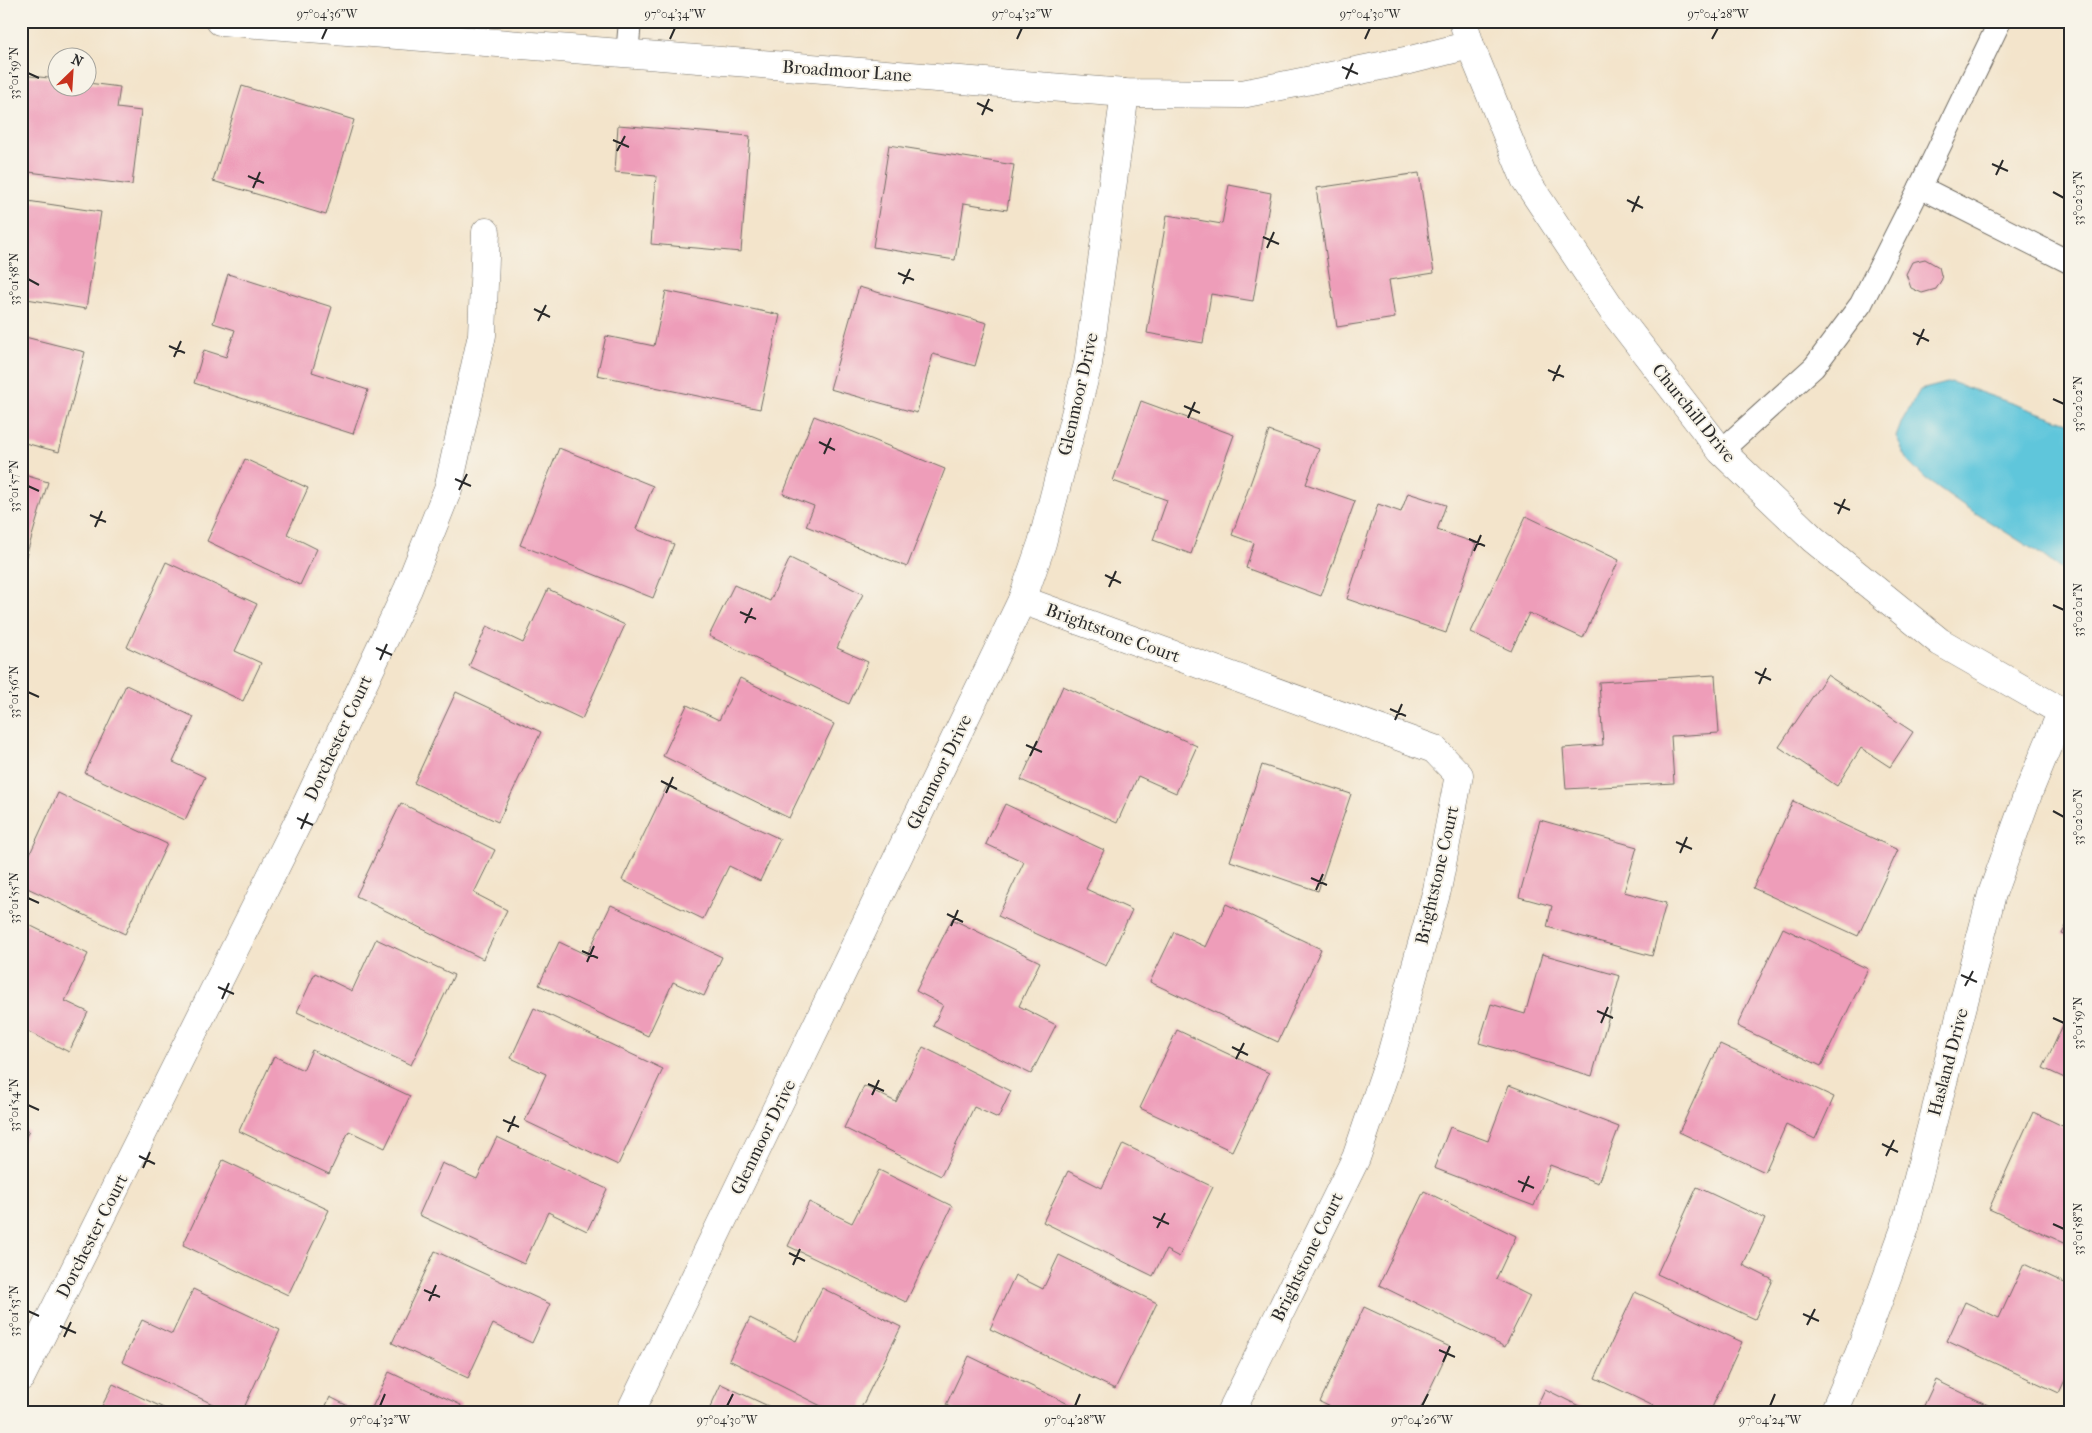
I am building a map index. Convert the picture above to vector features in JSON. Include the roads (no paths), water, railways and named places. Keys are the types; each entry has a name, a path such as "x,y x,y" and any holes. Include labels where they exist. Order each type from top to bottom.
{"street":[{"name":"Broadmoor Lane","path":"222,21 627,55 1125,93 1242,94 1410,60 1466,33"},
{"name":"Churchill Drive","path":"1466,33 1525,178 1613,312 1721,451 1814,539 1940,642 2066,715"},
{"name":"Glenmoor Drive","path":"630,1412 1022,600 1042,543 1088,364 1125,93"},
{"name":"Dorchester Court","path":"21,1377 302,814 419,561 448,489 482,335 486,232"},
{"name":"Brightstone Court","path":"1022,600 1434,749 1459,775 1437,890 1391,1055 1356,1158 1231,1412"},
{"name":"Hasland Drive","path":"1834,1412 1858,1354 1905,1228 1992,894 2029,791 2066,715"}],"lane":[{"path":"627,55 630,21"},
{"path":"1721,451 1814,367 1860,304 1920,187 2000,21"},
{"path":"1920,187 2071,263"}],"water":[{"path":"1951,382 2071,424 2071,577 2042,555 1966,507 1925,478 1908,461 1896,437 1902,421 1920,390"}]}
